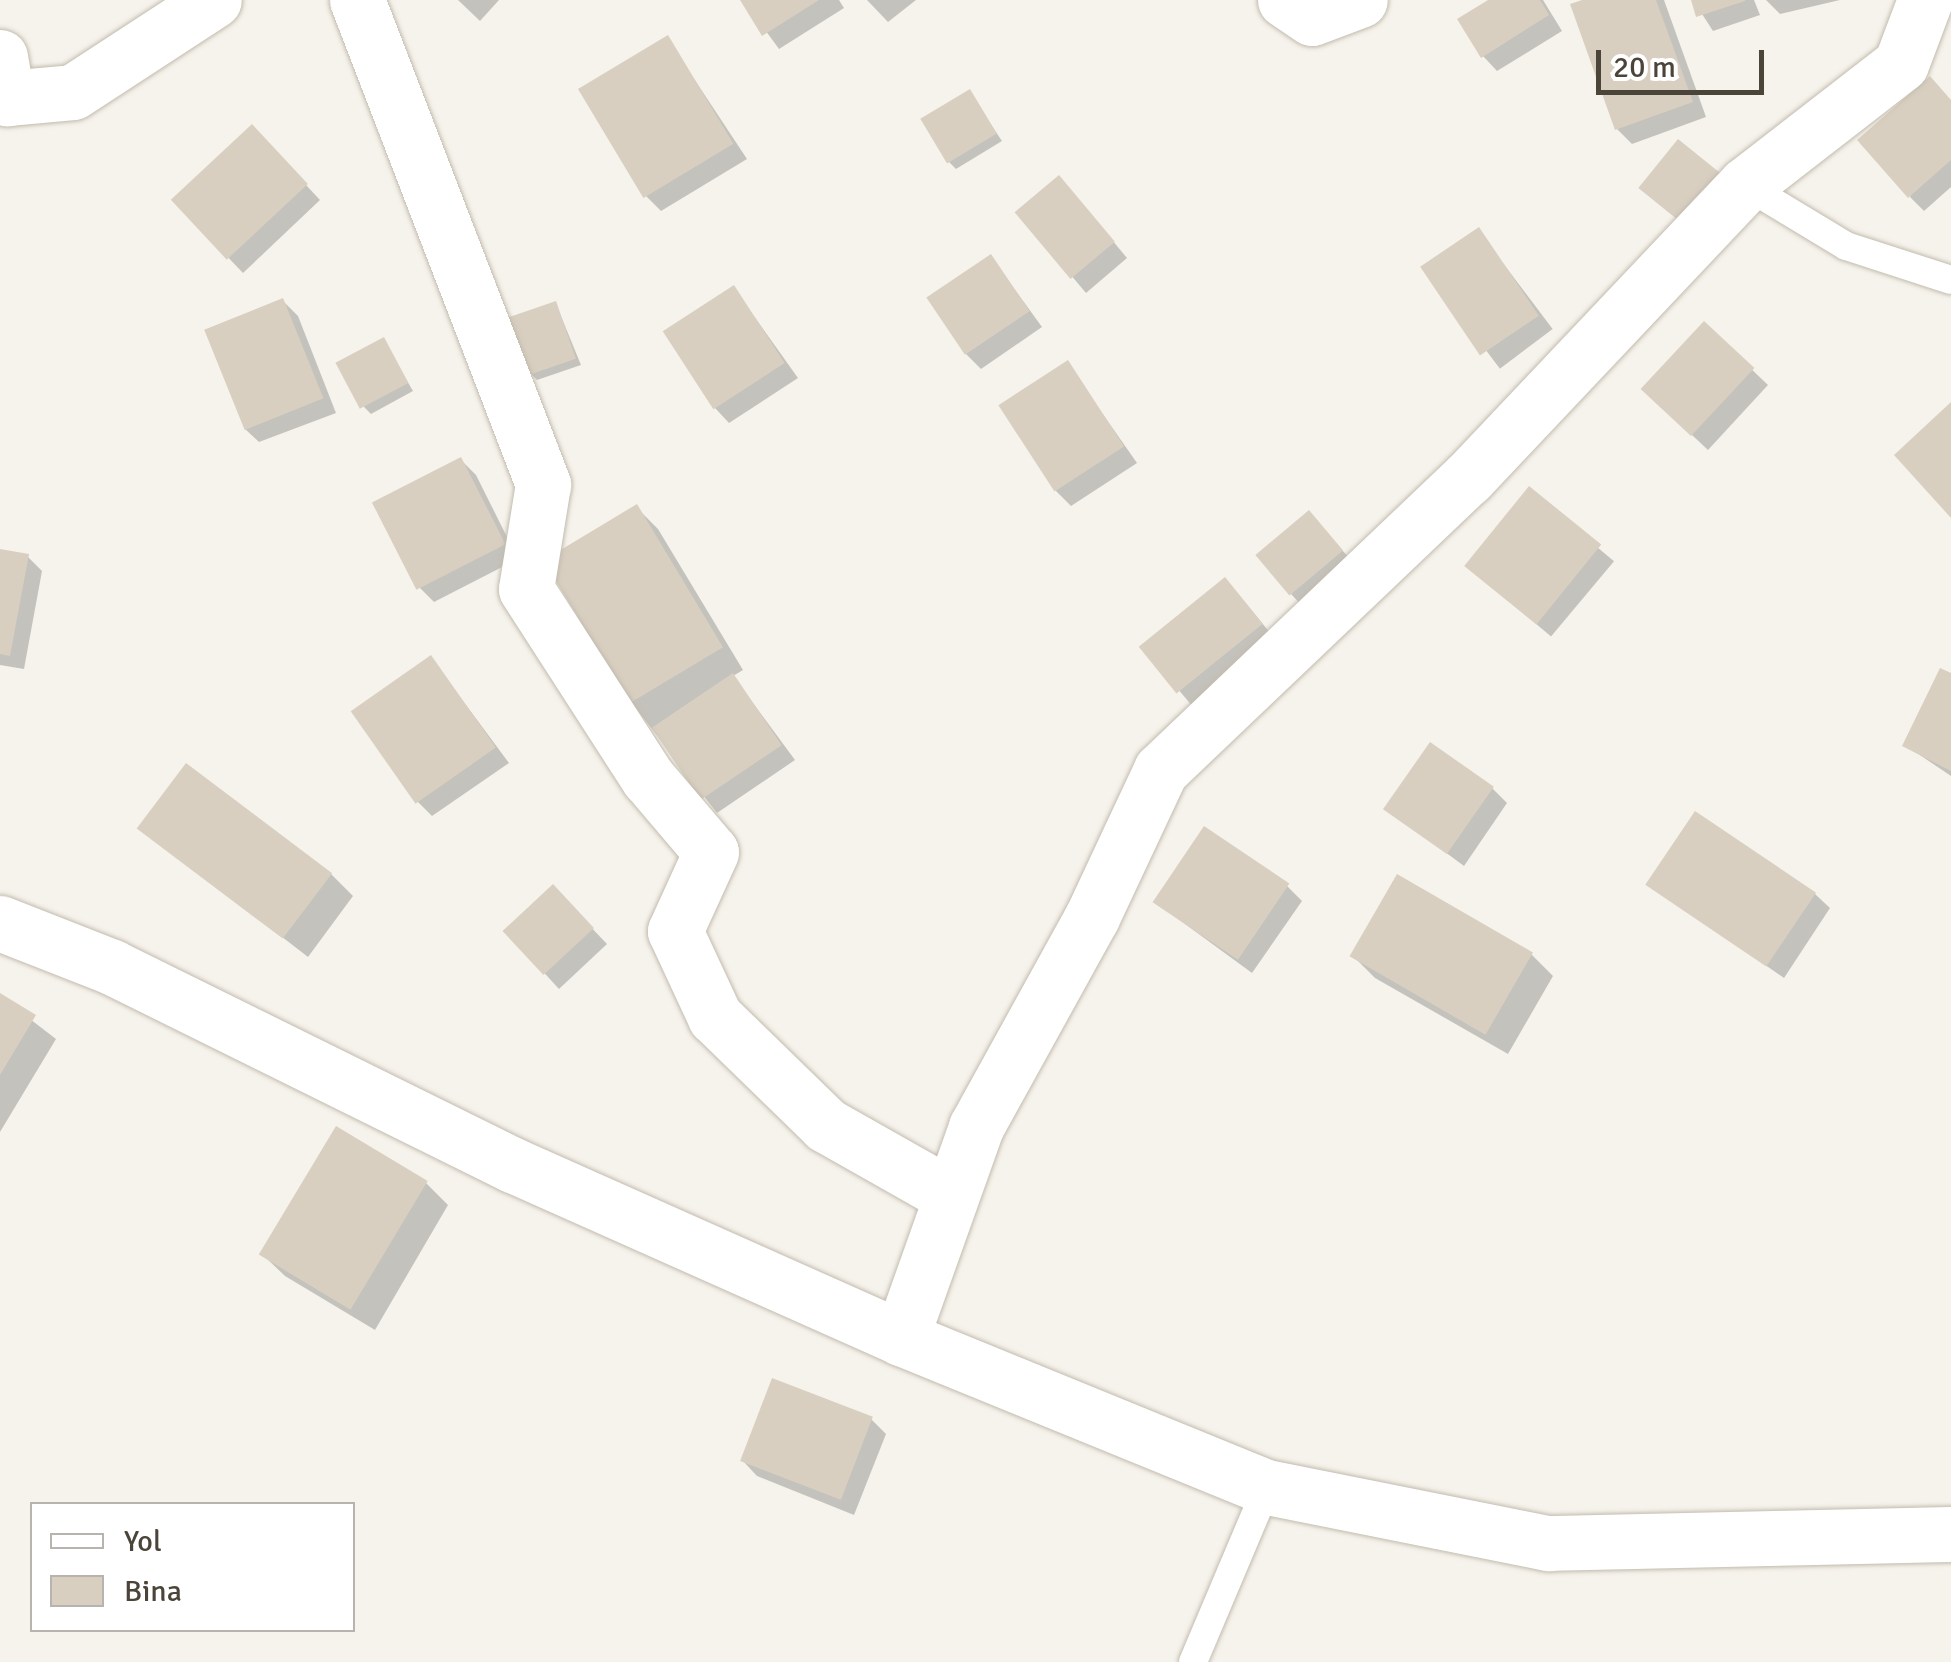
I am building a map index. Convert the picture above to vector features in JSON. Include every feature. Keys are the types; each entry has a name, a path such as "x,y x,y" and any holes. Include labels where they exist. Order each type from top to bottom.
{"street":[{"path":"0,58 8,98 72,92 214,0"},
{"path":"358,0 542,484 526,589 648,778 711,852 675,931 715,1017 826,1125 948,1194"},
{"path":"1285,0 1312,18 1360,0"},
{"path":"901,1338 948,1194 976,1127 1092,917 1161,770 1468,478 1746,186 1901,64 1925,0"},
{"path":"0,923 112,967 513,1165 901,1338 1267,1486 1548,1543 1951,1534"}],"lane":[{"path":"1746,186 1846,246 1951,280"},
{"path":"1193,1662 1267,1486"}],"building":[{"path":"740,0 819,0 762,36"},
{"path":"1488,0 1540,0 1549,15 1481,58 1457,19"},
{"path":"1582,0 1656,0 1693,102 1615,130 1570,4"},
{"path":"1691,0 1745,0 1745,1 1696,17"},
{"path":"668,35 733,144 643,198 578,89"},
{"path":"1930,76 1951,100 1951,160 1908,198 1857,140"},
{"path":"970,89 997,134 947,163 920,119"},
{"path":"252,124 308,184 227,260 171,200"},
{"path":"1678,139 1722,175 1683,224 1638,188"},
{"path":"1059,175 1115,242 1070,279 1015,212"},
{"path":"1479,227 1539,316 1480,355 1420,267"},
{"path":"991,254 1030,311 965,355 926,298"},
{"path":"734,285 785,363 713,409 663,331"},
{"path":"283,298 323,398 245,430 204,330"},
{"path":"556,301 576,359 528,375 508,318"},
{"path":"1704,321 1754,368 1691,436 1641,389"},
{"path":"384,337 408,383 360,409 335,363"},
{"path":"1068,360 1124,446 1054,492 998,405"},
{"path":"1951,402 1951,518 1894,455"},
{"path":"461,457 505,544 416,590 372,502"},
{"path":"1529,486 1601,545 1536,625 1464,566"},
{"path":"637,504 723,647 630,703 544,560"},
{"path":"1309,510 1343,551 1289,596 1255,555"},
{"path":"0,549 29,554 10,656 0,654"},
{"path":"1225,577 1263,624 1176,693 1139,647"},
{"path":"431,655 496,748 416,804 351,711"},
{"path":"1940,668 1951,673 1951,771 1902,746"},
{"path":"733,673 782,745 700,800 652,728"},
{"path":"1430,742 1494,787 1447,854 1383,809"},
{"path":"186,763 332,873 283,939 137,828"},
{"path":"1695,811 1816,893 1766,966 1645,885"},
{"path":"1204,826 1289,884 1238,960 1153,902"},
{"path":"1397,874 1533,953 1485,1035 1350,956"},
{"path":"553,884 594,928 543,975 503,931"},
{"path":"0,993 36,1015 0,1075"},
{"path":"336,1126 428,1181 350,1310 259,1255"},
{"path":"772,1378 873,1417 841,1500 740,1461"}]}
